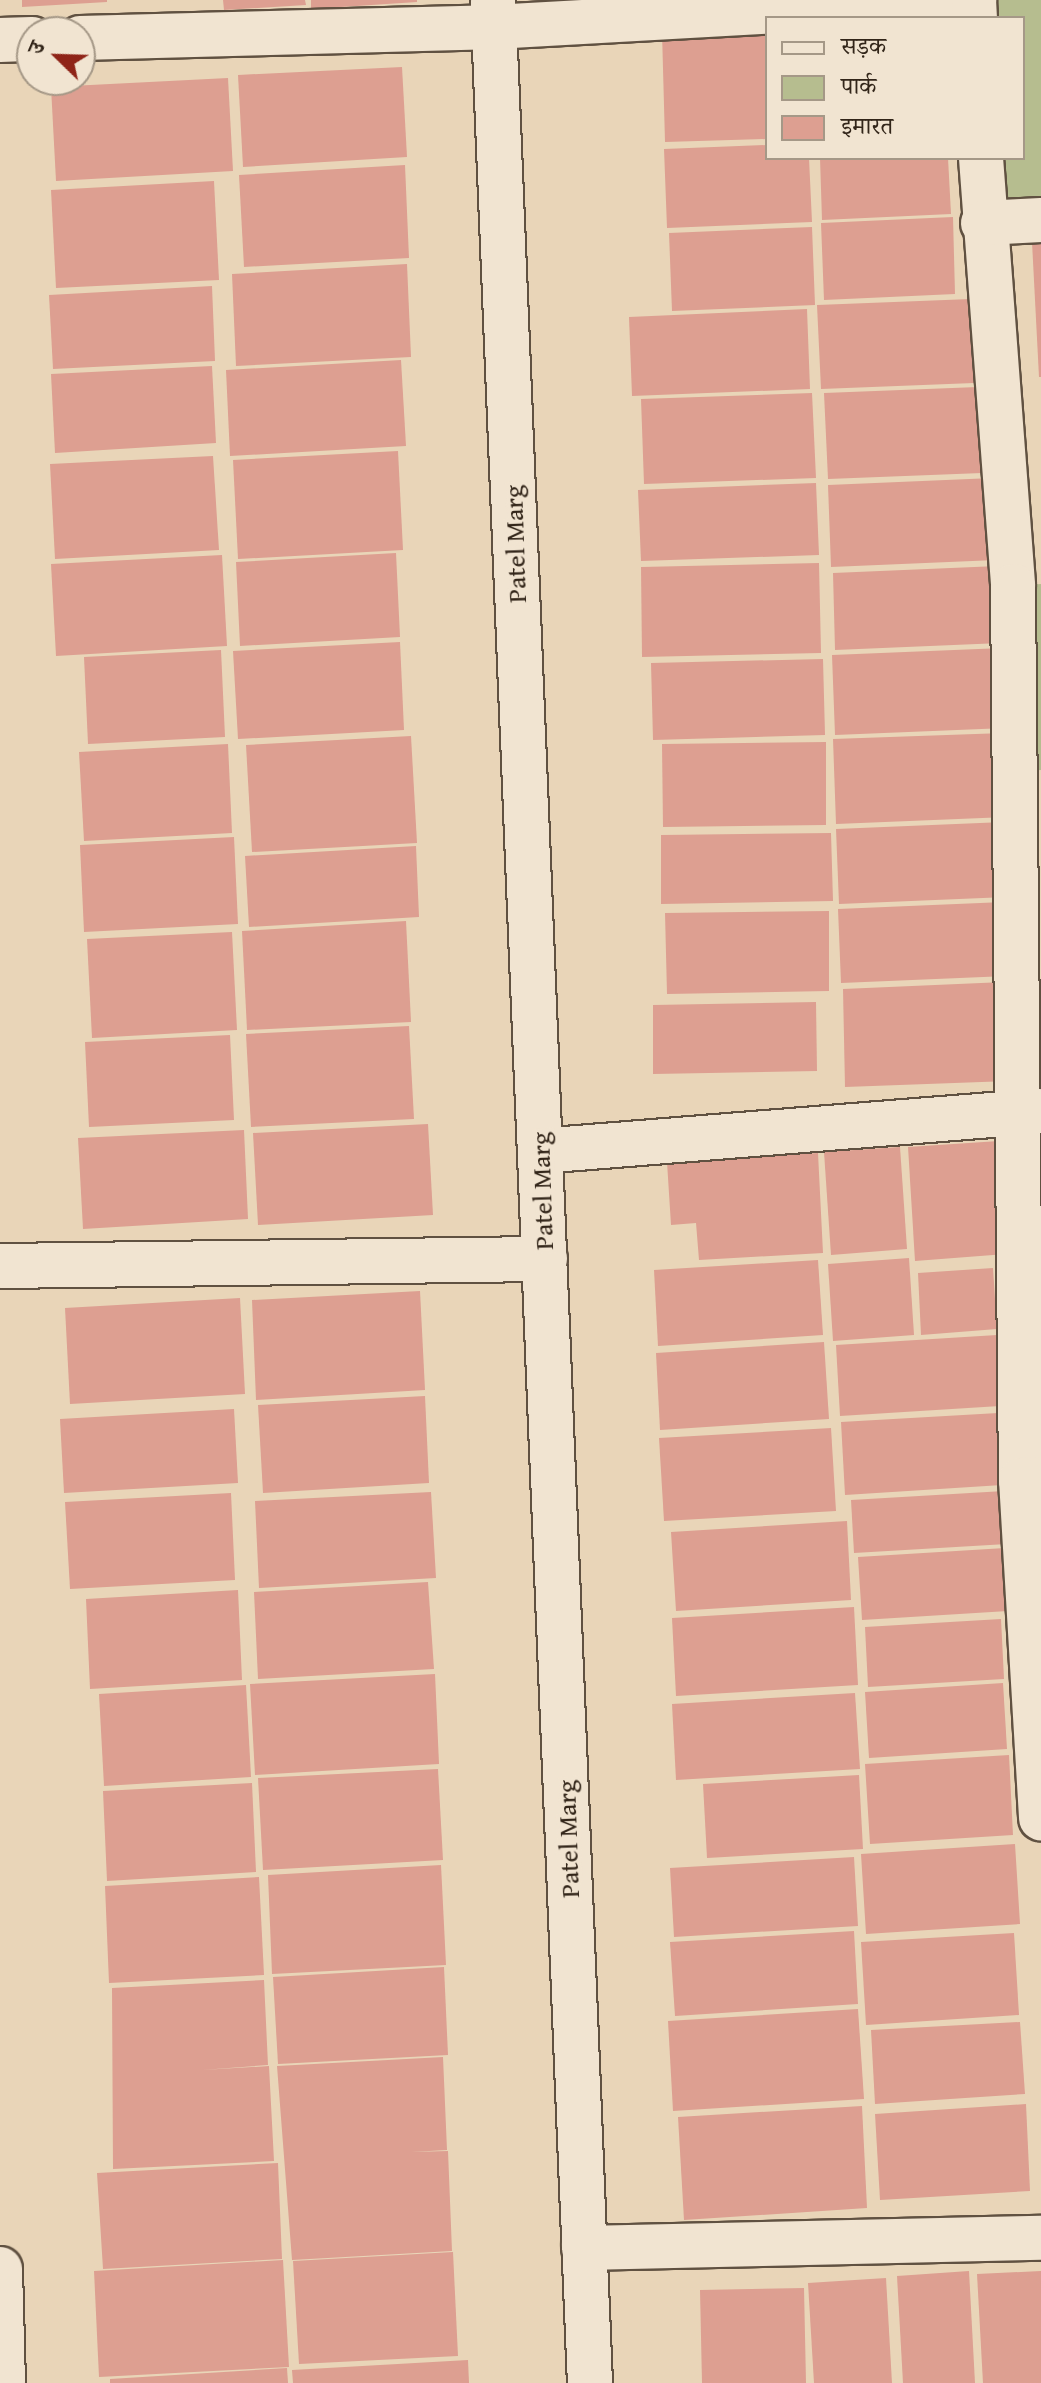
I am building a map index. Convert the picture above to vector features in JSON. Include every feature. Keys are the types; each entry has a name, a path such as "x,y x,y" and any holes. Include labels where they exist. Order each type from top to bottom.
{"street":[{"path":"96,37 493,14 987,0"},
{"name":"Patel Marg","path":"493,14 590,2383"},
{"path":"981,160 983,223 1027,585 1032,1111 1031,1480 1041,1818"},
{"path":"983,223 1041,220"},
{"path":"540,1151 1032,1111"},
{"path":"0,1266 545,1259"},
{"path":"584,2248 1041,2238"},
{"path":"0,2269 3,2383"}],"green space":[{"path":"980,0 1041,0 1041,220 983,223 981,160 1025,160 1025,16 976,16"},
{"path":"1041,584 1041,770 1012,772 1013,586"}],"building":[{"path":"22,0 107,0 107,2 22,7"},
{"path":"223,0 305,0 306,5 224,10"},
{"path":"311,0 417,0 417,2 311,9"},
{"path":"765,28 765,139 665,142 662,32"},
{"path":"402,67 407,157 243,167 238,75"},
{"path":"228,78 233,171 56,181 51,96 96,96 96,85"},
{"path":"765,145 765,160 809,160 812,222 667,228 664,149"},
{"path":"820,160 948,160 951,214 822,220"},
{"path":"405,165 409,258 244,267 239,175"},
{"path":"214,181 219,280 56,288 51,190"},
{"path":"953,217 955,294 824,300 821,223"},
{"path":"812,227 815,305 672,311 669,233"},
{"path":"1041,241 1041,377 1039,377 1032,242"},
{"path":"407,264 411,357 236,366 232,274"},
{"path":"212,286 215,361 53,369 49,295"},
{"path":"971,299 974,383 821,389 817,305"},
{"path":"807,309 810,389 632,396 629,317"},
{"path":"401,360 406,446 230,456 226,370"},
{"path":"212,366 216,443 55,453 51,374"},
{"path":"978,387 982,473 828,479 824,393"},
{"path":"812,393 816,478 644,484 641,399"},
{"path":"398,451 403,550 238,559 233,460"},
{"path":"213,456 219,550 55,559 50,464"},
{"path":"993,478 996,560 831,567 828,485"},
{"path":"816,483 819,555 641,561 638,490"},
{"path":"396,553 400,637 240,646 236,562"},
{"path":"222,555 227,646 56,656 51,564"},
{"path":"819,563 821,653 642,657 641,567"},
{"path":"998,566 1001,643 835,650 833,573"},
{"path":"400,642 404,730 238,739 233,651"},
{"path":"1003,648 1006,728 835,735 832,655"},
{"path":"221,650 225,737 88,744 84,657"},
{"path":"823,659 825,735 653,740 651,663"},
{"path":"1004,733 1007,817 836,824 833,739"},
{"path":"411,736 417,843 252,852 246,745"},
{"path":"826,742 826,825 663,827 662,744"},
{"path":"228,744 232,833 84,841 79,752"},
{"path":"1004,822 1007,897 839,904 836,829"},
{"path":"831,833 833,901 661,904 661,835"},
{"path":"234,837 238,924 84,932 80,845"},
{"path":"416,846 419,917 249,927 245,856"},
{"path":"1004,902 1007,976 841,983 838,909"},
{"path":"829,911 829,991 667,994 665,913"},
{"path":"406,921 411,1022 247,1030 242,931"},
{"path":"232,932 237,1030 92,1038 87,939"},
{"path":"1004,982 1009,1081 845,1087 843,989"},
{"path":"816,1002 817,1071 653,1074 653,1005"},
{"path":"409,1026 414,1119 251,1127 246,1034"},
{"path":"230,1035 234,1120 89,1127 85,1042"},
{"path":"428,1124 433,1215 258,1225 253,1133"},
{"path":"244,1130 248,1219 83,1229 78,1138"},
{"path":"999,1141 1006,1254 915,1261 908,1147"},
{"path":"900,1147 907,1249 831,1255 824,1152"},
{"path":"818,1153 823,1253 699,1260 696,1223 671,1225 667,1162"},
{"path":"909,1258 914,1335 833,1341 828,1264"},
{"path":"818,1260 823,1335 658,1346 654,1270"},
{"path":"993,1268 997,1329 921,1335 918,1273"},
{"path":"420,1291 425,1390 256,1400 252,1300"},
{"path":"240,1298 245,1394 70,1404 65,1308"},
{"path":"997,1335 1000,1406 840,1416 836,1345"},
{"path":"824,1342 829,1419 660,1430 656,1353"},
{"path":"425,1396 429,1483 263,1493 258,1405"},
{"path":"234,1409 238,1483 64,1493 60,1419"},
{"path":"998,1413 1002,1485 845,1495 841,1422"},
{"path":"831,1428 836,1511 664,1521 659,1438"},
{"path":"1004,1491 1007,1544 854,1553 851,1500"},
{"path":"431,1492 436,1578 259,1588 255,1501"},
{"path":"231,1493 235,1580 70,1589 65,1502"},
{"path":"847,1521 851,1600 676,1611 671,1532"},
{"path":"1005,1548 1008,1611 862,1620 858,1557"},
{"path":"428,1582 434,1669 258,1679 254,1592"},
{"path":"238,1590 242,1680 90,1689 86,1599"},
{"path":"854,1607 858,1685 676,1696 672,1618"},
{"path":"1001,1619 1004,1679 868,1687 865,1627"},
{"path":"435,1674 439,1764 255,1775 250,1684"},
{"path":"1003,1683 1007,1749 869,1758 865,1692"},
{"path":"246,1685 251,1777 104,1786 99,1694"},
{"path":"855,1693 860,1769 676,1780 672,1704"},
{"path":"1009,1755 1013,1835 870,1844 865,1764"},
{"path":"438,1769 443,1860 263,1870 258,1778"},
{"path":"859,1775 863,1849 707,1858 703,1784"},
{"path":"252,1783 256,1872 107,1881 103,1791"},
{"path":"1015,1844 1020,1924 866,1934 861,1854"},
{"path":"854,1857 858,1926 674,1937 670,1868"},
{"path":"441,1865 446,1965 272,1974 268,1875"},
{"path":"259,1877 264,1975 109,1983 105,1886"},
{"path":"854,1931 858,2004 675,2016 670,1942"},
{"path":"1014,1933 1019,2015 866,2025 861,1942"},
{"path":"444,1967 448,2055 278,2064 273,1977"},
{"path":"264,1980 268,2065 202,2070 269,2066 274,2161 113,2169 112,1988"},
{"path":"858,2009 864,2099 673,2111 668,2021"},
{"path":"1020,2022 1025,2094 875,2104 871,2030"},
{"path":"443,2057 447,2150 411,2152 448,2151 452,2251 292,2260 277,2066"},
{"path":"1026,2104 1030,2191 880,2200 875,2114"},
{"path":"862,2106 867,2208 684,2220 678,2117"},
{"path":"278,2163 282,2259 103,2269 97,2173"},
{"path":"453,2252 458,2356 299,2364 293,2261"},
{"path":"283,2260 289,2367 99,2377 94,2271"},
{"path":"969,2271 975,2383 903,2383 897,2276"},
{"path":"1041,2271 1041,2383 983,2383 977,2274"},
{"path":"886,2278 892,2383 814,2383 808,2283"},
{"path":"804,2288 806,2383 702,2383 700,2290"},
{"path":"468,2360 469,2383 293,2383 292,2370"},
{"path":"287,2368 288,2383 110,2383 110,2379"}]}
